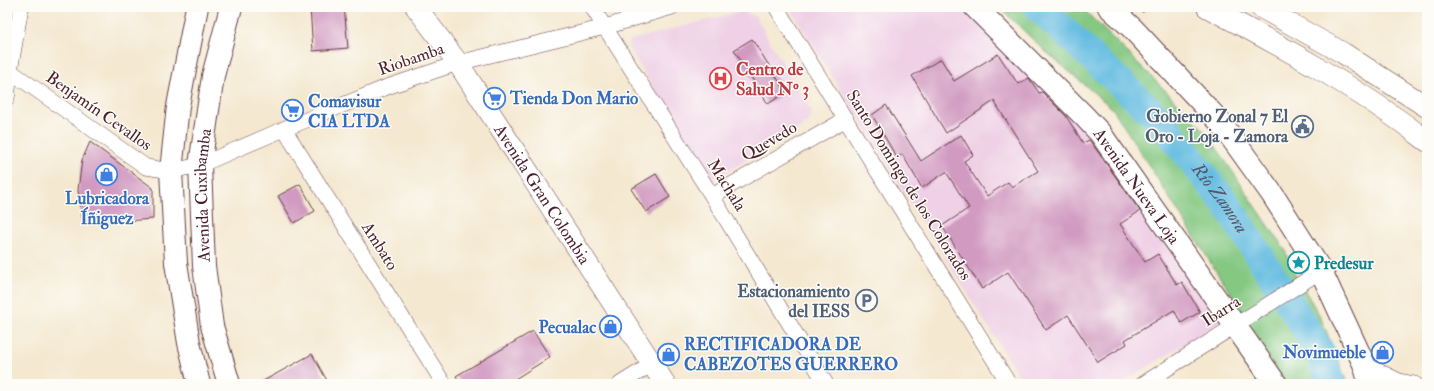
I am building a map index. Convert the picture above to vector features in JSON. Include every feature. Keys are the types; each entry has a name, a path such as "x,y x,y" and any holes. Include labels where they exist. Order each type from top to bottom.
{"main road":[{"name":"Avenida Cuxibamba","path":"197,7 178,106 171,171 176,263 189,343 199,384"},
{"name":"Avenida Cuxibamba","path":"229,384 212,326 204,266 200,165 213,76 231,7"},
{"name":"Avenida Nueva Loja","path":"975,7 1100,133 1241,321 1276,384"},
{"path":"1109,7 1132,28 1221,124 1272,194 1314,275 1364,364 1370,384"}],"street":[{"path":"7,99 10,71 21,7"},
{"name":"Avenida Gran Colombia","path":"416,7 458,63 665,384"},
{"name":"Machala","path":"592,7 712,196 826,384"},
{"name":"Riobamba","path":"171,171 200,165 387,87 458,63 605,27 672,7"},
{"name":"Santo Domingo de los Colorados","path":"776,7 1009,384"},
{"path":"1207,7 1275,43 1362,94 1427,141"},
{"path":"1260,7 1343,53 1427,107"},
{"name":"Benjamín Cevallos","path":"10,71 146,167 171,171"},
{"name":"Quevedo","path":"712,196 846,119"},
{"name":"Ambato","path":"284,129 444,384"},
{"name":"Ibarra","path":"1143,384 1314,275"},
{"path":"620,384 652,364"},
{"path":"1364,364 1399,381 1415,384"}],"shaded area":[{"path":"789,7 966,7 1082,120 1224,320 1120,384 1024,384"},
{"name":"Centro de Salud Nº 3","path":"742,11 755,16 811,111 810,121 717,178 709,177 628,47 631,40"}],"green space":[{"path":"999,7 1081,7 1206,132 1285,250 1290,266 1320,316 1348,384 1283,384 1251,326 1113,109 1044,50"}],"building":[{"path":"310,7 344,7 348,48 313,51"},
{"path":"752,39 786,92 768,104 734,50"},
{"path":"998,54 1018,84 1029,78 1039,93 1042,92 1066,116 1083,143 1089,140 1090,141 1140,211 1120,224 1145,262 1158,254 1177,285 1182,282 1200,312 1181,323 1174,310 1125,340 1127,344 1098,362 1068,315 1046,330 1008,272 982,289 942,226 969,208 946,172 922,188 902,154 897,158 872,115 886,105 921,161 961,135 973,155 964,161 987,196 1008,182 1012,187 1038,171 994,101 946,133 912,76 941,59 954,81"},
{"name":"Lubricadora Íñiguez","path":"90,142 153,188 153,219 83,224 78,190 82,160"},
{"path":"656,174 670,197 646,212 631,189"},
{"path":"300,184 315,211 294,223 278,196"},
{"path":"533,331 550,357 507,384 461,384 456,376"},
{"path":"312,354 329,384 258,384"}],"waterway":[{"name":"Río Zamora","path":"1038,7 1161,121 1227,205 1320,351 1331,384"}],"place":[{"name":"Centro de Salud Nº 3","path":"720,79"},
{"name":"Tienda Don Mario","path":"494,98"},
{"name":"Comavisur CIA LTDA","path":"292,111"},
{"name":"Gobierno Zonal 7 El Oro - Loja - Zamora","path":"1303,126"},
{"name":"Lubricadora Íñiguez","path":"107,174"},
{"name":"Predesur","path":"1299,263"},
{"name":"Estacionamiento del IESS","path":"866,301"},
{"name":"Pecualac","path":"611,327"},
{"name":"Novimueble","path":"1382,352"},
{"name":"RECTIFICADORA DE CABEZOTES GUERRERO","path":"669,354"}]}
